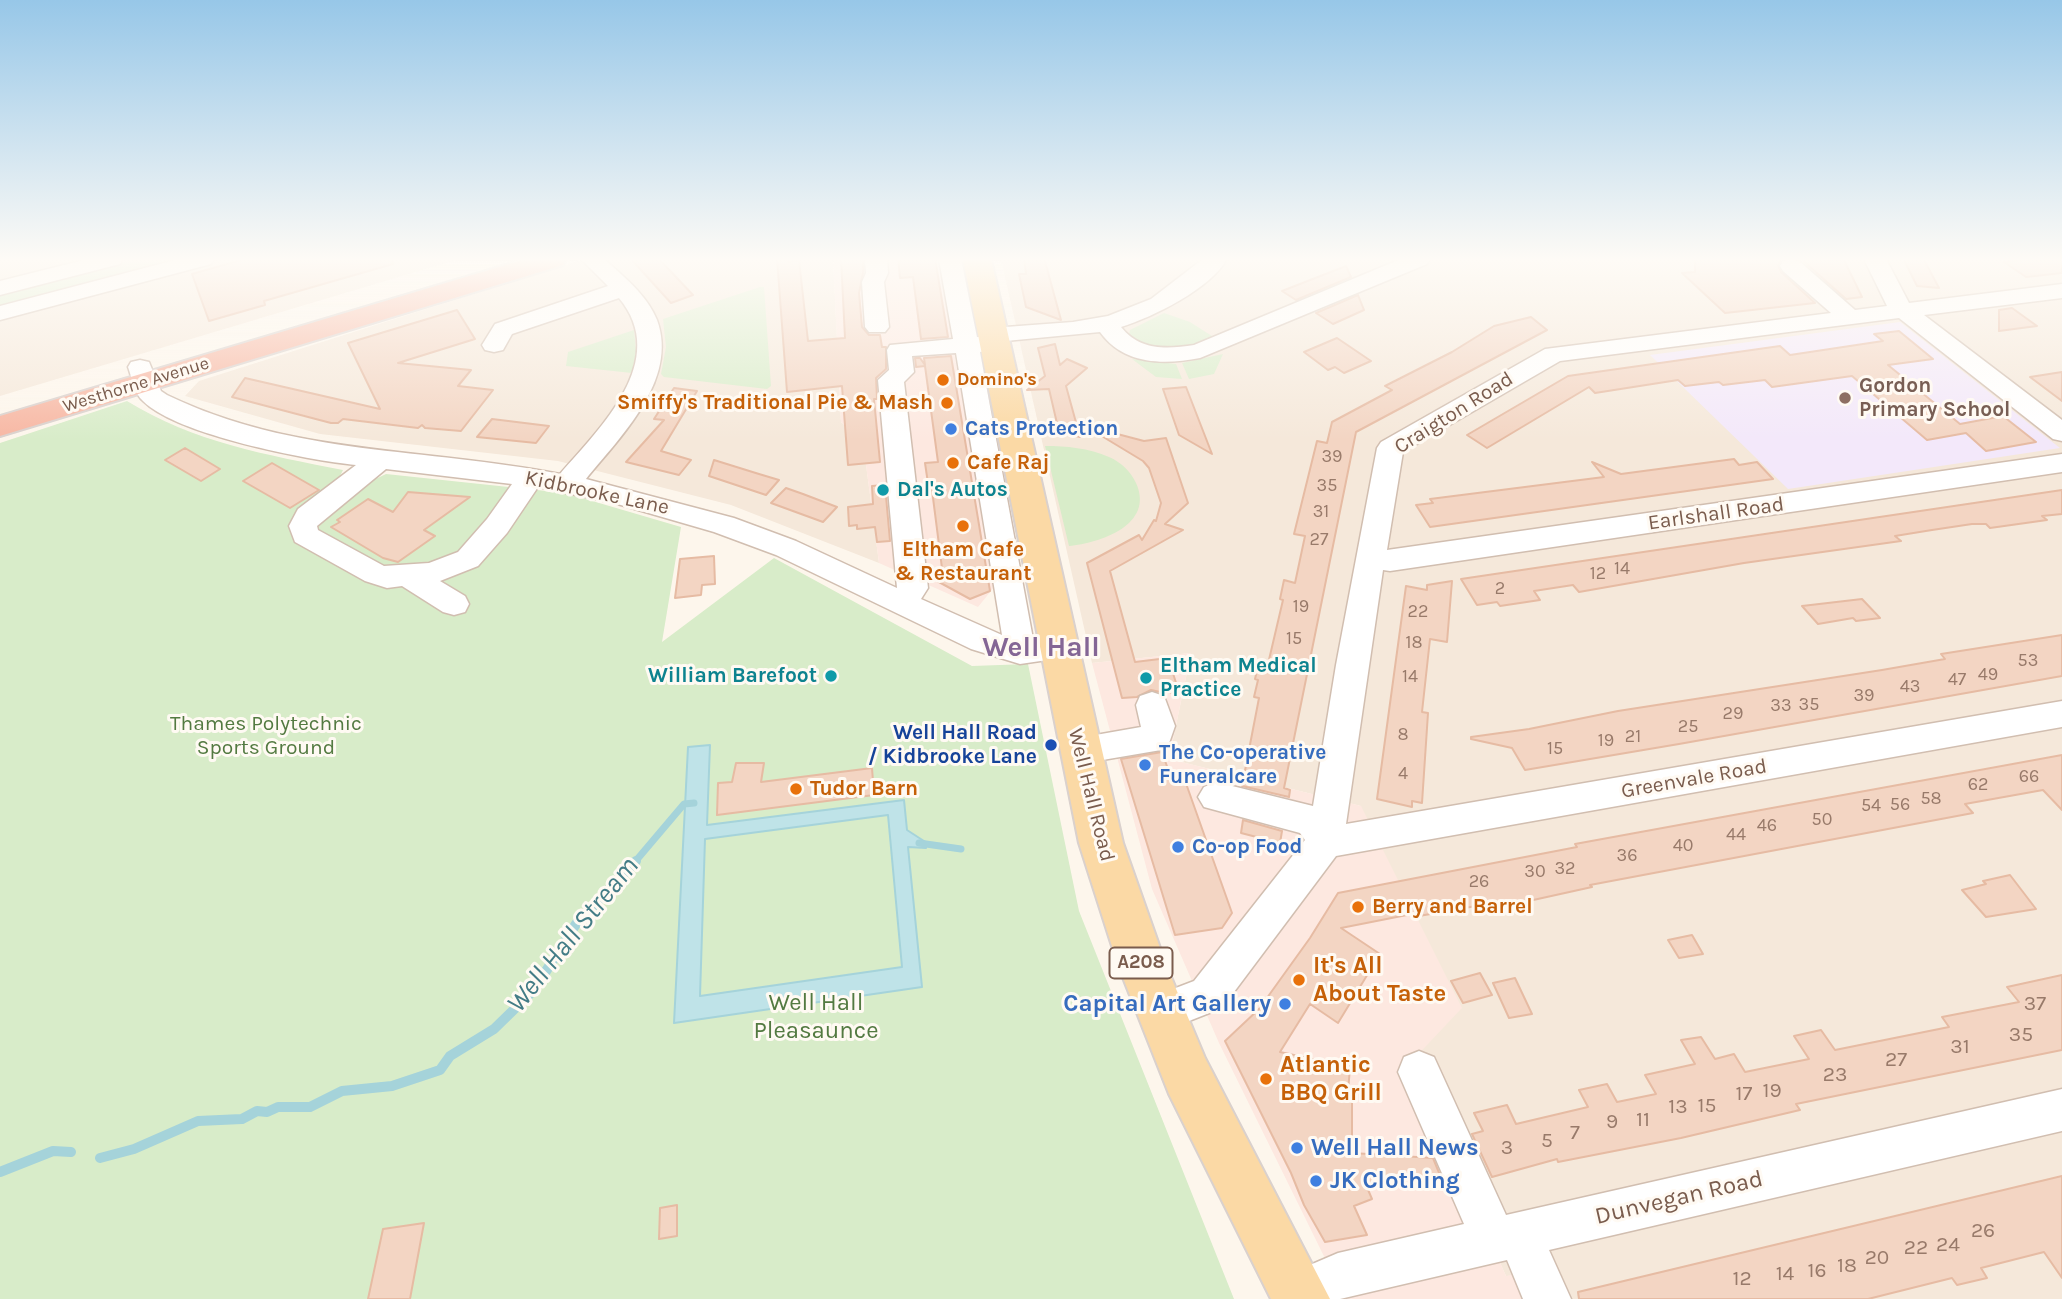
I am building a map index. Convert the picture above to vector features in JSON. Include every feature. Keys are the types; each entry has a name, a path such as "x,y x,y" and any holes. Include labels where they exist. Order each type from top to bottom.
{"highway":[{"name":"Westhorne Avenue","path":"0,426 143,374 313,320"},
{"name":"Westhorne Avenue","path":"0,409 143,374 335,320"}],"main road":[{"name":"Well Hall Road","path":"975,320 984,351 1039,650 1079,750 1101,843 1161,1013 1187,1076 1300,1296"}],"street":[{"path":"494,345 503,329 531,320"},
{"path":"567,483 627,409 643,382 650,360 650,341 645,320"},
{"path":"876,320 877,327"},
{"path":"902,602 913,588 891,380 902,372 1121,320"},
{"path":"1107,325 1115,339 1137,351 1177,356 1200,351 1274,320"},
{"name":"Craigton Road","path":"1326,841 1370,557 1390,448 1554,354 1654,348 1819,327 1845,320"},
{"path":"1915,320 2062,433"},
{"name":"Kidbrooke Lane","path":"143,374 150,394 158,401 219,427 312,451 531,477 642,500 724,525 786,548 982,640 1039,650"},
{"path":"379,461 308,516 303,526 305,536 375,574 387,577 432,573 468,559 497,526 531,477"},
{"name":"Earlshall Road","path":"1370,557 1390,561 2062,463"},
{"path":"406,575 453,604"},
{"path":"1079,750 1155,739 1158,726 1152,705"},
{"name":"Greenvale Road","path":"1326,841 1353,839 2062,714"},
{"path":"1161,1013 1208,995 1326,841 1312,821 1216,797"},
{"path":"1419,1072 1507,1237 1547,1299"},
{"name":"Dunvegan Road","path":"1300,1296 1338,1276 2062,1110"}],"shaded area":[{"path":"0,320 256,320 0,396"},
{"path":"393,320 836,320 841,422 863,442 879,563 731,505 558,461 320,434 185,396 199,381"},
{"path":"836,320 948,320 995,586 978,607 879,563 863,442 841,422"},
{"path":"1015,320 2062,320 2062,1299 1557,1299 1506,1276 1410,1062 1361,806 1169,759 1191,653 1092,663"},
{"name":"Gordon Primary School","path":"1900,322 2060,448 1788,489 1650,355"},
{"path":"1191,653 1169,759 1361,806 1462,1008 1411,1062 1506,1276 1543,1267 1557,1299 1345,1299 1219,1043 1152,889 1092,663"}],"green space":[{"path":"663,320 766,320 771,386 767,389 664,377 661,374 666,347"},
{"path":"1151,320 1183,320 1215,338 1182,348 1159,349 1138,342 1129,335 1130,330"},
{"path":"634,330 636,351 632,373 566,366 568,352"},
{"path":"1223,354 1214,374 1189,379 1182,363"},
{"path":"1132,359 1176,364 1182,379 1156,377"},
{"path":"127,401 204,437 343,470 338,480 363,485 386,474 565,493 681,527 662,642 774,558 972,666 1028,664 1079,911 1234,1299 0,1299 0,443"},
{"path":"1045,446 1094,451 1109,457 1128,471 1136,483 1140,498 1138,510 1131,521 1109,536 1069,546"}],"water":[{"path":"710,745 707,825 904,800 907,830 927,843 926,848 908,847 922,987 674,1023 688,747","holes":["888,815 902,967 700,996 705,839"]}],"building":[{"path":"425,320 463,320 475,339 398,363 471,370 458,386 493,390 461,431 343,419 338,423 331,423 232,397 245,378 380,409 348,343"},
{"path":"782,320 806,320 808,341 845,338 844,320 861,320 862,327 869,335 880,335 882,347 886,347 886,369 876,378 877,399 874,399 880,462 848,465 842,386 787,392"},
{"path":"918,320 945,320 948,337 921,339"},
{"path":"1326,320 1343,320 1333,324"},
{"path":"1520,320 1534,320 1547,330 1356,432 1284,788 1290,790 1289,797 1242,786 1259,698 1254,697 1258,680 1255,679 1259,662 1268,664 1283,600 1280,599 1284,580 1295,583 1305,536 1294,534 1317,441 1327,443 1332,422 1392,390 1385,386 1452,352 1494,326"},
{"path":"1999,320 2028,320 2037,326 1999,331"},
{"path":"1899,331 1933,359 1888,365 1960,424 2003,416 2036,442 1986,451 1966,433 1927,440 1852,376 1772,387 1765,380 1685,386 1678,380 1595,393 1589,387 1487,448 1467,435 1568,376 1780,346 1790,355 1883,341 1874,334"},
{"path":"1337,338 1371,361 1344,373 1335,367 1328,370 1304,352"},
{"path":"1055,344 1060,365 1067,359 1087,368 1066,386 1080,437 1059,432 1049,389 1027,390 1045,376 1038,348"},
{"path":"951,356 990,591 970,599 937,581 943,576 932,490 929,490 925,463 938,462 925,366 916,367 915,358 920,358 925,365 924,358"},
{"path":"2062,372 2062,401 2030,377"},
{"path":"1186,387 1212,454 1179,435 1163,389"},
{"path":"674,388 697,391 661,451 691,460 679,475 626,462 664,420 654,419"},
{"path":"492,419 549,426 536,443 477,437"},
{"path":"1102,430 1144,441 1166,438 1188,503 1165,524 1183,530 1110,571 1135,662 1168,658 1179,692 1151,690 1137,697 1122,698 1087,563 1139,535 1142,540 1154,520 1156,521 1161,503 1149,468 1143,461 1100,435"},
{"path":"185,448 220,469 201,481 165,460"},
{"path":"1734,459 1739,465 1757,462 1773,479 1430,527 1416,505 1433,503 1430,499 1604,477 1592,462 1621,474"},
{"path":"714,460 779,480 766,495 709,476"},
{"path":"272,463 319,490 290,508 243,481"},
{"path":"885,485 890,541 877,542 875,527 857,529 857,525 849,526 848,507 873,504 872,486"},
{"path":"786,488 837,507 823,522 771,503"},
{"path":"2062,490 2062,514 2042,516 2047,520 1990,528 1986,524 1972,524 1932,530 1895,536 1901,541 1744,563 1579,592 1573,585 1534,591 1540,600 1500,606 1497,602 1477,605 1461,579"},
{"path":"408,492 470,497 424,530 435,536 398,562 383,558 331,527 368,499 393,512"},
{"path":"714,556 715,584 702,585 701,595 675,598 680,559"},
{"path":"1452,581 1447,642 1430,639 1422,712 1428,713 1422,803 1412,801 1412,807 1377,799 1406,586 1427,590 1427,585"},
{"path":"1862,599 1880,618 1856,621 1853,618 1818,624 1802,606"},
{"path":"2062,635 2062,676 1679,744 1525,770 1512,748 1471,739 1618,711 1945,659 1941,654"},
{"name":"Co-op Food","path":"1162,752 1170,775 1183,775 1232,913 1222,928 1175,935 1121,759"},
{"path":"2062,755 2062,810 2043,790 1965,804 1973,813 1590,885 1592,887 1479,912 1476,906 1419,916 1417,913 1341,928 1380,954 1338,1023 1310,1004 1280,1052 1350,1067 1348,1092 1352,1093 1352,1153 1433,1158 1444,1185 1366,1185 1372,1199 1354,1206 1367,1235 1325,1242 1304,1205 1291,1173 1225,1041 1259,1009 1310,938 1338,893 1577,847 1575,844"},
{"name":"Tudor Barn","path":"736,763 764,763 761,782 872,768 874,795 717,815 718,783 732,782"},
{"path":"1243,820 1282,831 1280,843 1241,833"},
{"path":"2010,875 2036,909 1986,917 1962,890 1986,884 1983,881"},
{"path":"1692,935 1703,954 1679,958 1668,940"},
{"path":"1480,973 1492,995 1463,1003 1451,981"},
{"path":"2062,975 2062,1050 1796,1104 1800,1110 1681,1138 1558,1162 1557,1159 1492,1177 1472,1134 1483,1131 1474,1113 1507,1105 1516,1124 1588,1107 1579,1090 1607,1084 1617,1102 1656,1094 1645,1075 1695,1064 1681,1040 1701,1037 1715,1059 1734,1054 1745,1072 1809,1059 1794,1036 1821,1030 1835,1050 1949,1027 1942,1017 2019,1002 2007,987"},
{"path":"1515,978 1532,1014 1509,1018 1493,983"},
{"path":"2062,1176 2062,1278 2044,1252 1981,1268 1987,1278 1957,1285 1952,1278 1868,1299 1579,1299 1578,1292"},
{"path":"677,1205 677,1236 659,1239 660,1208"},
{"path":"424,1223 410,1299 368,1299 383,1229"}],"waterway":[{"name":"Well Hall Stream","path":"634,863 684,804 694,803"},
{"name":"Well Hall Stream","path":"919,843 961,849"},
{"name":"Well Hall Stream","path":"100,1158 134,1149 198,1121 242,1119 257,1111 267,1112 278,1107 310,1107 342,1091 392,1086 440,1070 450,1056 494,1029 534,990 576,924 636,861"},
{"name":"Well Hall Stream","path":"0,1172 53,1151 71,1152"}],"place":[{"name":"Domino's","path":"943,380"},
{"name":"Gordon Primary School","path":"1845,398"},
{"name":"Smiffy's Traditional Pie & Mash","path":"947,403"},
{"name":"Cats Protection","path":"951,429"},
{"name":"Cafe Raj","path":"953,463"},
{"name":"Dal's Autos","path":"883,490"},
{"name":"Eltham Cafe & Restaurant","path":"963,526"},
{"name":"William Barefoot","path":"831,676"},
{"name":"Eltham Medical Practice","path":"1146,678"},
{"name":"Well Hall Road / Kidbrooke Lane","path":"1051,745"},
{"name":"The Co-operative Funeralcare","path":"1145,765"},
{"name":"Tudor Barn","path":"796,789"},
{"name":"Co-op Food","path":"1178,847"},
{"name":"Berry and Barrel","path":"1358,907"},
{"name":"It's All About Taste","path":"1299,980"},
{"name":"Capital Art Gallery","path":"1285,1004"},
{"name":"Atlantic BBQ Grill","path":"1266,1079"},
{"name":"Well Hall News","path":"1297,1148"},
{"name":"JK Clothing","path":"1316,1181"}],"district":[{"name":"Well Hall","path":"1041,648"}],"park label":[{"name":"Thames Polytechnic Sports Ground","path":"266,736"},
{"name":"Well Hall Pleasaunce","path":"816,1017"}]}
